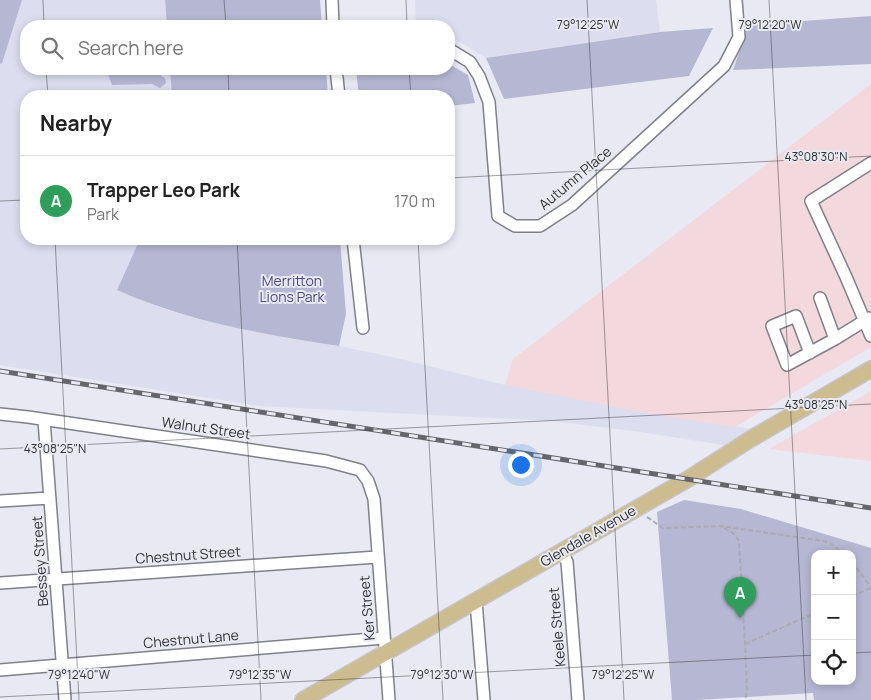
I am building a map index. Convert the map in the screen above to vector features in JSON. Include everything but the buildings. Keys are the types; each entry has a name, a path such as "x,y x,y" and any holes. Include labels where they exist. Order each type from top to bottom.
{"main road":[{"name":"Glendale Avenue","path":"303,700 385,645 476,601 688,479 749,440 871,369"}],"street":[{"path":"332,0 333,20"},
{"name":"Autumn Place","path":"455,53 470,62 479,76 489,102 498,216 515,226 540,226 572,205 724,66 739,37 736,0"},
{"path":"336,75 338,90"},
{"path":"871,163 811,201 846,277 868,319 871,336"},
{"path":"354,245 363,328"},
{"path":"820,298 835,339"},
{"path":"810,353 868,319"},
{"name":"Walnut Street","path":"0,414 326,461 360,470 368,481 374,499 375,514"},
{"name":"Bessey Street","path":"44,420 65,700"},
{"path":"0,501 50,498"},
{"name":"Ker Street","path":"375,514 389,700"},
{"name":"Keele Street","path":"562,552 566,562 578,700"},
{"name":"Chestnut Street","path":"0,583 378,557"},
{"path":"476,601 484,700"},
{"name":"Chestnut Lane","path":"0,670 385,645"}],"path":[{"path":"636,509 663,528 720,526 824,541 839,550"},
{"path":"720,526 730,530 739,541 745,644 745,700"},
{"path":"854,595 871,588 856,567"},
{"path":"745,644 811,615"}],"shaded area":[{"path":"0,0 165,0 167,20 20,20 20,75 170,75 172,90 20,90 20,245 137,245 117,290 169,311 292,339 339,346 401,359 505,385 756,430 724,445 551,421 259,406 0,365"},
{"path":"415,0 656,0 660,32 486,58 462,43 455,41 455,20 416,20"},
{"path":"871,84 871,347 735,427 645,413 505,385 513,359"},
{"path":"871,391 871,461 769,449"}],"green space":[{"path":"0,0 22,0 2,63 0,64"},
{"path":"165,0 320,0 322,20 167,20"},
{"path":"871,16 871,64 733,70 748,25"},
{"path":"713,28 689,76 504,99 486,58 660,32"},
{"path":"455,67 468,75 475,103 455,105 455,90 358,90 357,75 455,75"},
{"path":"108,75 161,75 165,78 166,83 160,88 152,84 112,85"},
{"path":"170,75 326,75 328,90 172,90"},
{"name":"Merritton Lions Park","path":"137,245 340,245 346,314 339,346 226,326 171,311 117,290"},
{"path":"684,500 741,509 871,548 871,700 814,700 813,693 672,700 657,512"}],"railway":[{"path":"0,371 871,508"}],"place":[{"name":"Trapper Leo Park","path":"740,618"}]}
